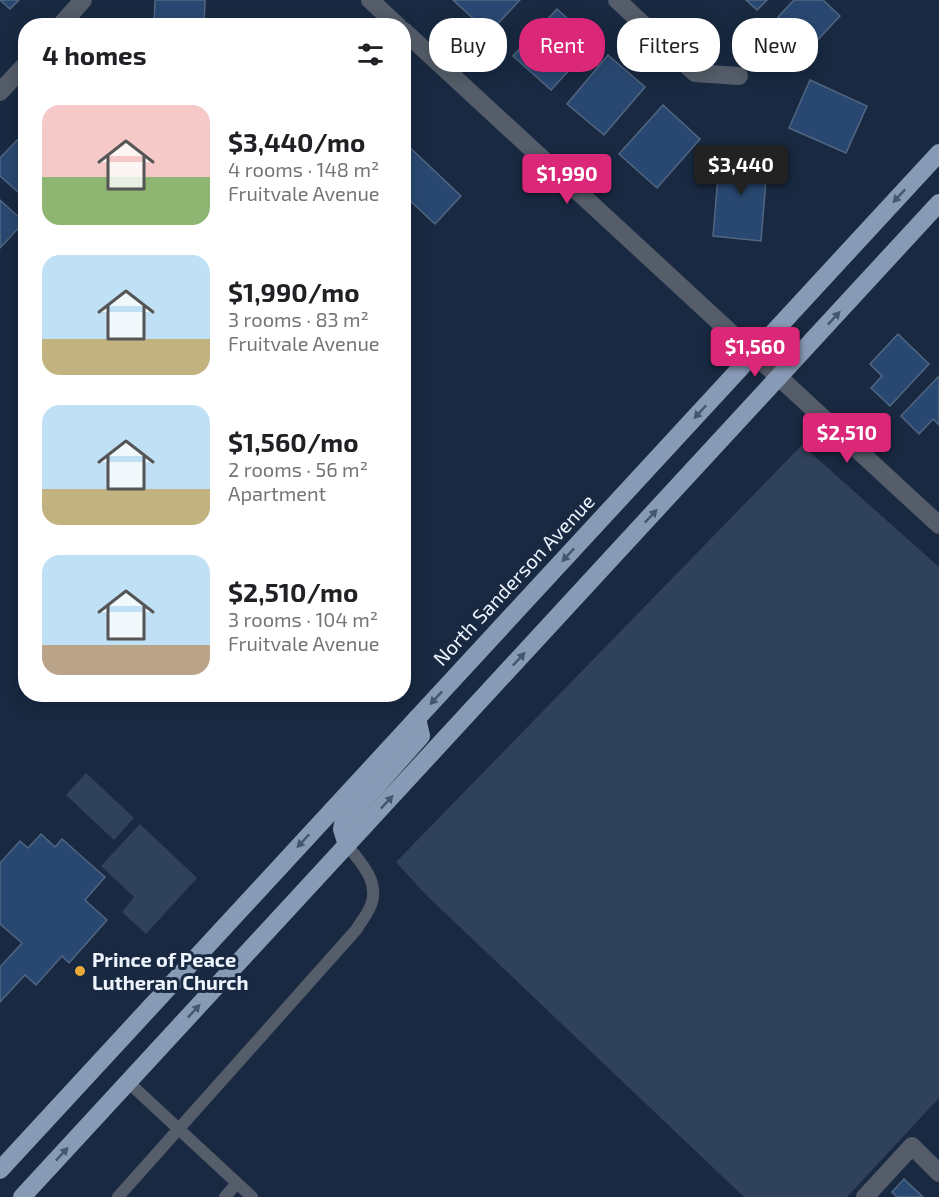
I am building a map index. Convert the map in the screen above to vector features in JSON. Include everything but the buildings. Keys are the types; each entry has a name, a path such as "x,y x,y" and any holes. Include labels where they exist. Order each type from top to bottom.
{"highway":[{"name":"North Sanderson Avenue","path":"0,1170 939,153"},
{"path":"22,1197 939,203"},
{"path":"347,845 342,830 343,824 421,736 417,718"}],"street":[{"path":"67,18 83,0"},
{"path":"370,0 389,18"},
{"path":"624,2 695,73 739,76"},
{"path":"411,37 939,525"},
{"path":"0,92 18,72"},
{"path":"865,1197 912,1146 939,1173"}],"lane":[{"path":"118,1197 357,930 372,903 372,886 368,872 347,845"},
{"path":"128,1082 252,1197"},
{"path":"225,1197 237,1183"}],"shaded area":[{"path":"802,445 939,567 939,1098 847,1197 744,1197 425,894 396,862"},
{"path":"86,773 134,818 114,840 66,795"},
{"path":"140,824 197,878 146,934 122,912 134,897 101,866"}],"place":[{"name":"Prince of Peace Lutheran Church","path":"80,971"}]}
